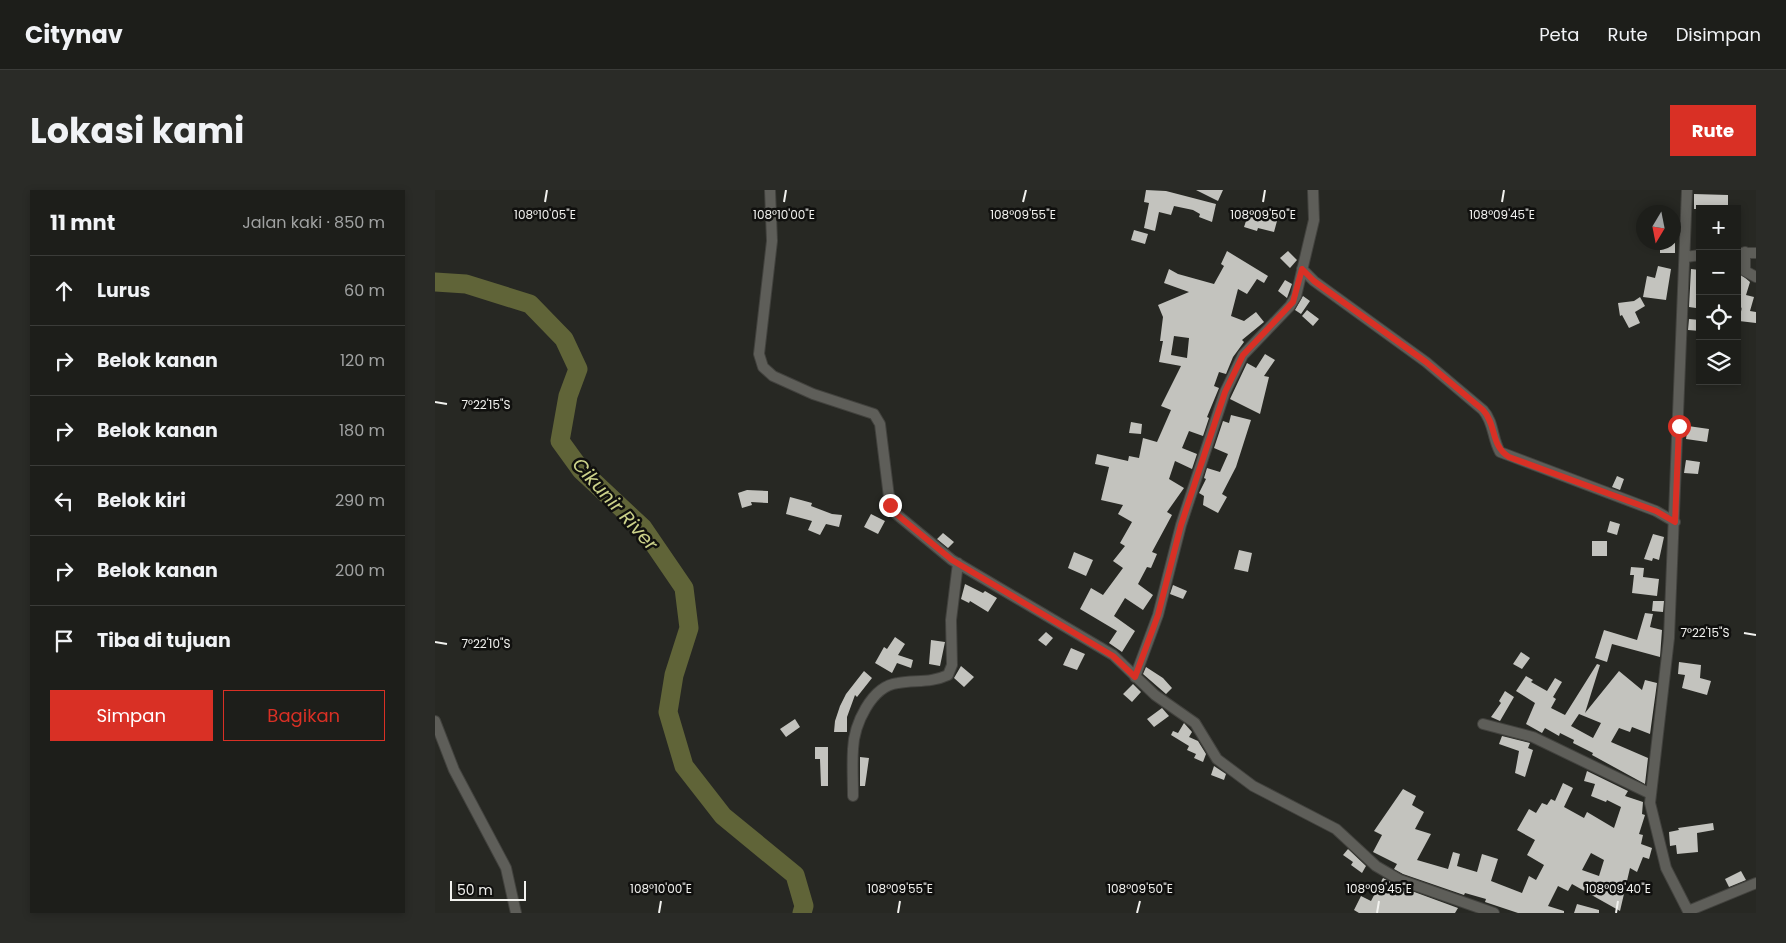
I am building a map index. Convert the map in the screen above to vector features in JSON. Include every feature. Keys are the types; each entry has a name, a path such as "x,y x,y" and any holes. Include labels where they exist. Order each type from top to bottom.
{"street":[{"path":"770,190 772,241 759,354 763,367 773,376 805,390 874,414 880,424 890,505 895,513 958,563 1113,656 1155,695 1195,723 1217,759 1253,786 1336,829 1376,866 1401,880 1494,913"},
{"path":"1135,677 1158,615 1181,525 1225,392 1243,355 1293,302 1314,220 1313,190"},
{"path":"1687,190 1686,256 1669,638 1650,804 1666,868 1689,912 1756,883"},
{"path":"1756,252 1741,252 1745,271 1756,277"},
{"path":"1686,256 1696,256"},
{"path":"1302,269 1314,281 1426,362 1483,410 1489,416 1495,443 1500,452 1656,511 1675,522"},
{"path":"853,796 853,747 859,722 872,700 881,689 897,682 937,680 948,675 952,665 951,620 958,563"},
{"path":"435,721 454,770 506,868 516,913"},
{"path":"1483,724 1533,737 1651,794"}],"building":[{"path":"1146,190 1166,191 1216,204 1212,222 1199,217 1200,214 1193,210 1174,206 1171,215 1159,212 1155,231 1144,228 1149,203 1144,202"},
{"path":"1196,190 1223,190 1218,201"},
{"path":"1694,194 1728,195 1728,205 1696,205 1696,209 1694,209"},
{"path":"1249,212 1277,221 1274,232 1258,228 1257,231 1244,227"},
{"path":"1134,230 1148,234 1145,244 1131,240"},
{"path":"1660,250 1675,250 1675,253 1660,253"},
{"path":"1227,251 1268,276 1264,283 1257,279 1247,294 1238,289 1231,316 1244,321 1256,312 1264,322 1242,340 1244,342 1233,357 1226,374 1219,372 1214,386 1219,388 1207,417 1209,418 1203,436 1189,431 1182,448 1197,454 1192,469 1175,461 1169,479 1184,488 1167,512 1172,515 1152,552 1157,554 1151,568 1147,567 1138,584 1153,595 1143,610 1125,598 1114,616 1135,631 1122,652 1109,643 1117,631 1080,609 1091,588 1103,595 1123,568 1113,561 1125,546 1120,543 1132,522 1118,514 1123,505 1101,500 1109,467 1095,464 1097,454 1128,461 1129,456 1139,458 1143,438 1157,442 1171,410 1161,406 1181,366 1159,362 1163,341 1160,341 1163,317 1158,305 1189,292 1164,283 1169,269 1178,274 1214,284 1224,266 1221,264","holes":["1174,336 1189,338 1187,358 1171,355"]},
{"path":"1288,251 1297,260 1290,268 1280,258"},
{"path":"1658,266 1671,269 1666,300 1643,297 1647,276 1655,278"},
{"path":"1691,269 1696,270 1696,308 1689,307"},
{"path":"1741,274 1750,282 1746,295 1754,297 1750,311 1756,312 1756,323 1741,321 1742,307 1741,309"},
{"path":"1285,280 1292,284 1287,298 1278,291"},
{"path":"1303,296 1310,301 1301,314 1295,310"},
{"path":"1640,297 1645,306 1635,312 1640,323 1629,328 1622,315 1620,316 1618,303 1634,301"},
{"path":"1307,310 1319,319 1313,326 1302,316"},
{"path":"1689,319 1696,320 1696,331 1688,330"},
{"path":"1265,354 1275,360 1264,376 1269,377 1260,414 1230,399 1247,363 1256,368"},
{"path":"1231,415 1251,420 1236,467 1222,494 1227,497 1218,513 1203,505 1204,496 1199,493 1206,479 1204,478 1207,468 1220,472 1228,454 1214,448 1223,421 1229,423"},
{"path":"1131,422 1142,424 1141,434 1129,433"},
{"path":"1688,426 1709,429 1707,442 1686,439"},
{"path":"1686,460 1700,462 1698,474 1684,473"},
{"path":"1617,476 1624,479 1620,490 1612,487"},
{"path":"747,490 768,491 768,503 751,502 752,505 742,508 738,493"},
{"path":"790,497 812,503 811,506 832,514 842,515 839,527 826,524 820,535 808,530 812,521 786,514"},
{"path":"871,514 885,521 878,534 864,527"},
{"path":"1610,521 1620,524 1617,535 1607,532"},
{"path":"943,533 954,542 948,548 937,539"},
{"path":"1653,534 1664,537 1659,560 1653,558 1652,561 1644,559"},
{"path":"1592,541 1607,541 1607,556 1592,556"},
{"path":"1239,550 1252,553 1248,572 1234,569"},
{"path":"1074,552 1093,560 1086,576 1068,568"},
{"path":"1631,567 1644,568 1643,577 1659,579 1657,596 1632,593 1634,575 1630,575"},
{"path":"965,584 983,593 985,591 997,598 988,612 970,601 969,603 961,599"},
{"path":"1173,585 1187,591 1183,599 1170,594"},
{"path":"1653,601 1664,601 1663,612 1652,611"},
{"path":"1645,613 1653,614 1650,627 1662,630 1660,657 1612,644 1607,662 1595,658 1604,630 1637,640"},
{"path":"1046,632 1053,638 1046,646 1038,640"},
{"path":"895,637 905,644 898,655 913,660 911,668 897,663 892,673 875,663 884,647 887,649"},
{"path":"931,640 945,642 940,666 929,664"},
{"path":"1071,648 1085,654 1077,670 1063,665"},
{"path":"1521,652 1530,658 1522,669 1513,664"},
{"path":"1679,662 1701,665 1700,678 1711,681 1707,695 1682,688 1685,675 1678,674"},
{"path":"1597,664 1600,665 1585,713 1619,671 1642,690 1645,680 1657,683 1650,734 1632,727 1630,732 1619,728 1611,742 1648,758 1645,784 1592,755 1593,753 1573,743 1574,740 1560,733 1559,736 1545,728 1542,733 1526,724 1535,703 1516,691 1526,676 1533,680 1531,682 1547,691 1555,678 1562,682 1553,697 1556,699 1551,708 1565,715","holes":["1579,714 1601,723 1593,738 1571,726"]},
{"path":"961,666 974,677 964,687 954,678"},
{"path":"1146,667 1163,678 1172,688 1166,694 1143,674"},
{"path":"864,671 872,678 857,697 855,695 847,717 847,732 834,732 840,706 846,694"},
{"path":"1133,684 1141,692 1132,702 1123,694"},
{"path":"1505,691 1514,697 1500,721 1491,717 1501,703 1499,701"},
{"path":"1162,708 1169,716 1154,727 1147,719"},
{"path":"795,719 800,727 786,737 780,729"},
{"path":"1184,723 1192,732 1189,737 1198,741 1206,754 1203,762 1194,758 1196,754 1187,750 1189,746 1171,735 1173,731 1178,733"},
{"path":"1502,736 1530,743 1528,748 1533,750 1525,777 1515,773 1519,751 1499,744"},
{"path":"815,747 828,747 828,786 821,786 820,759 815,759"},
{"path":"860,757 869,758 865,786 860,786"},
{"path":"1214,766 1226,774 1224,780 1211,775"},
{"path":"1587,771 1628,791 1625,796 1643,802 1642,814 1645,815 1639,834 1643,835 1641,844 1652,848 1649,859 1643,857 1637,872 1630,868 1620,911 1572,884 1568,891 1558,886 1548,906 1564,911 1564,913 1518,913 1485,902 1486,899 1465,893 1464,895 1403,874 1394,869 1397,864 1373,852 1382,835 1374,831 1403,789 1416,796 1412,805 1424,812 1415,829 1431,834 1417,860 1448,869 1453,852 1460,854 1457,866 1477,872 1482,854 1498,859 1491,881 1522,893 1529,876 1536,880 1544,865 1527,855 1535,840 1517,830 1529,809 1536,813 1542,803 1547,805 1551,799 1555,801 1563,783 1573,788 1564,807 1584,818 1587,812 1614,828 1621,807 1607,800 1606,802 1591,796 1595,784 1584,781","holes":["1591,853 1604,860 1599,876 1582,870"]},
{"path":"1713,823 1714,830 1697,833 1698,852 1677,854 1676,845 1670,846 1669,832 1679,830 1678,828"},
{"path":"1348,849 1366,866 1362,873 1351,865 1353,862 1343,855"},
{"path":"1741,871 1746,880 1729,887 1725,879"},
{"path":"1383,878 1398,886 1458,908 1455,913 1359,913 1354,910 1361,896 1371,901"},
{"path":"1577,904 1599,910 1599,913 1574,913"}],"waterway":[{"name":"Cikunir River","path":"435,282 466,284 530,304 564,339 578,369 568,396 560,441 581,470 643,528 684,588 689,628 674,675 668,712 684,766 723,816 795,875 804,906 802,913"}],"route":[{"path":"890,505 895,513 952,560 1113,656 1135,677 1158,615 1181,525 1225,392 1246,351 1293,302 1302,269 1314,281 1426,362 1483,410 1489,416 1495,443 1500,452 1656,511 1675,522 1679,426"}]}
